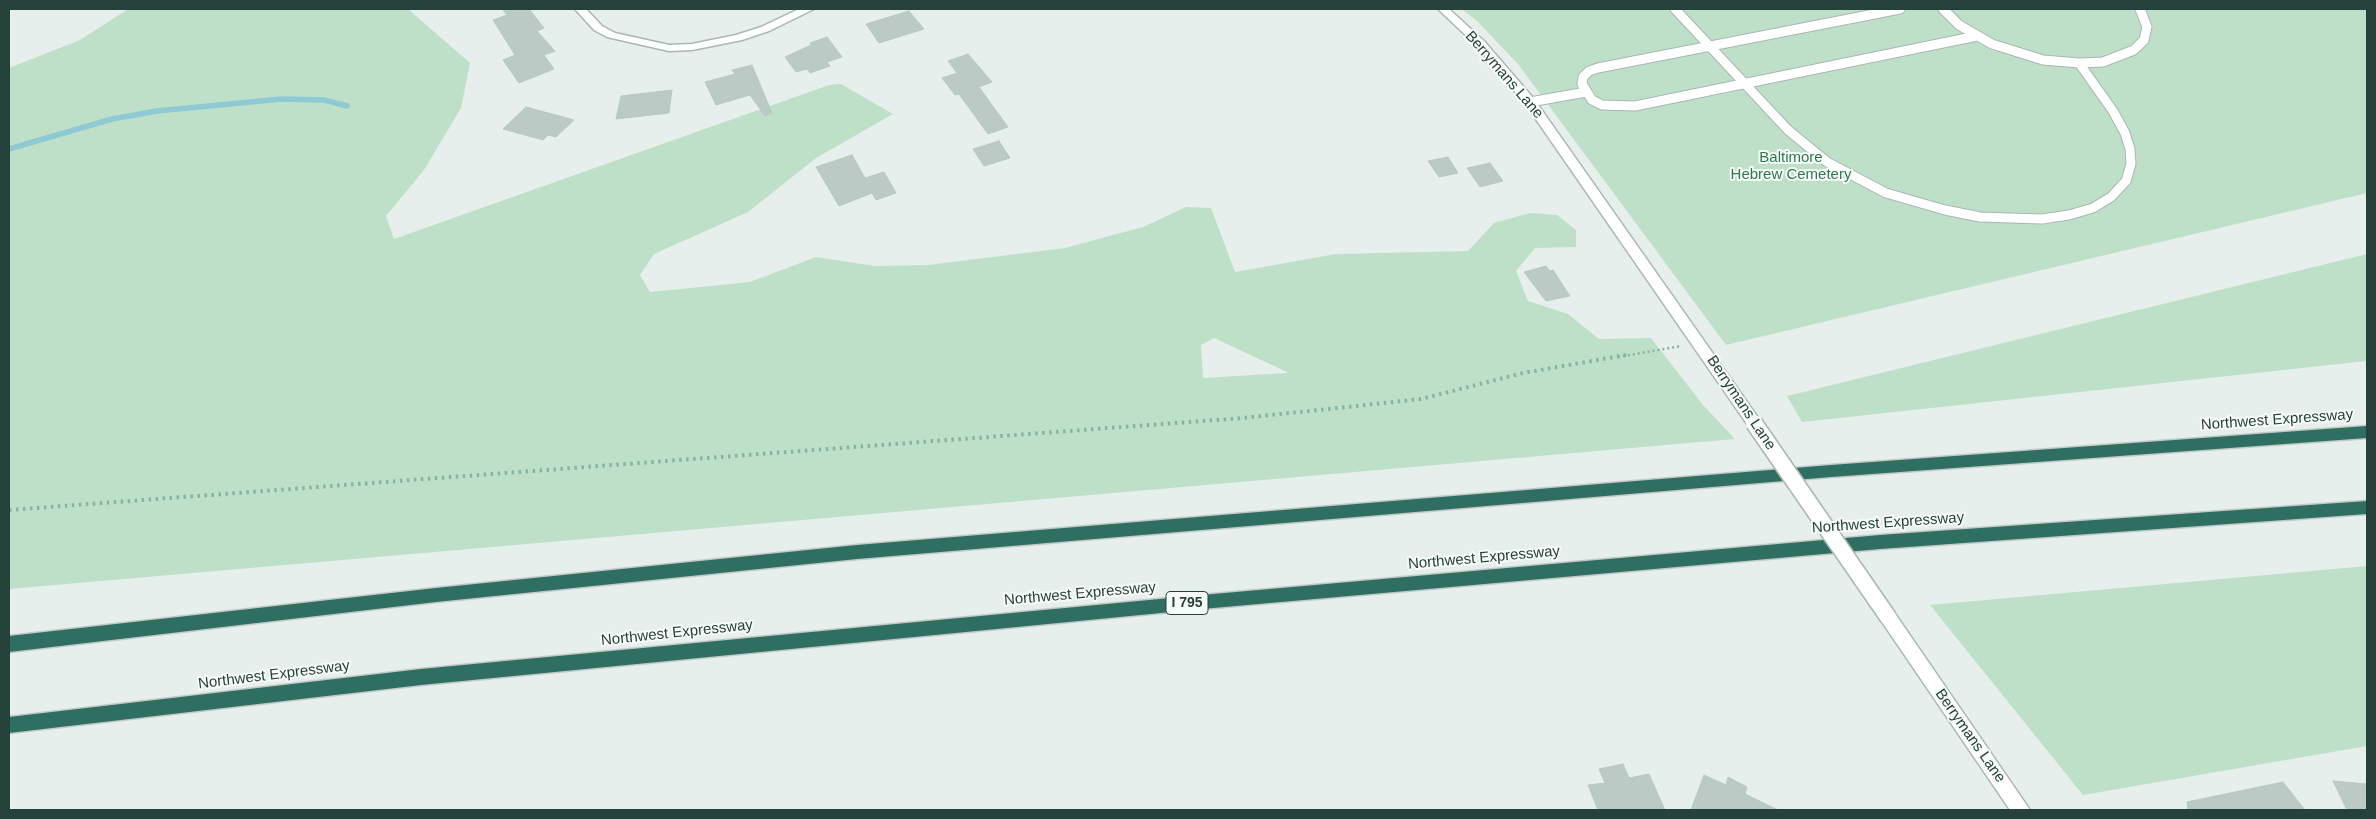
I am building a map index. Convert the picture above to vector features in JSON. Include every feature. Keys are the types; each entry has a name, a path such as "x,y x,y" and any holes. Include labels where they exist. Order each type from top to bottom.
{"highway":[{"name":"Northwest Expressway","path":"9,644 436,595 857,552 1831,471 2367,432"},
{"name":"Northwest Expressway","path":"9,725 421,676 1202,602 1880,542 2367,507"}],"street":[{"path":"580,9 598,28 611,35 648,45 669,48 692,47 738,38 764,29 808,9"},
{"name":"Berrymans Lane","path":"1443,9 1480,43 1530,102 1698,339 2022,810"}],"lane":[{"path":"1675,9 1805,145 1852,176 1886,193 1945,210 1980,217 2042,219 2069,215 2093,208 2111,196 2126,181 2131,164 2130,149 2125,133 2113,111 2079,64"},
{"path":"1900,9 1710,45 1589,71 1583,77 1582,84 1592,100 1602,105 1625,108 1977,36"},
{"path":"1943,9 1959,25 1977,36 2016,53 2043,60 2079,64 2103,62 2134,50 2144,40 2147,27 2140,9"},
{"path":"1530,102 1586,92"}],"path":[{"path":"9,510 1262,416 1422,399 1523,373 1678,347 1698,339"}],"green space":[{"path":"128,9 408,9 470,63 461,108 424,170 386,216 394,239 829,85 841,84 893,114 816,158 748,212 654,254 640,275 650,292 750,282 816,257 875,266 928,265 1065,248 1143,227 1186,207 1211,208 1235,272 1336,254 1468,251 1494,223 1530,213 1557,215 1576,230 1576,247 1535,248 1516,271 1528,301 1568,314 1599,339 1651,338 1703,405 1735,439 9,589 9,68 80,40","holes":["1214,338 1287,372 1203,378 1201,345"]},
{"name":"Baltimore Hebrew Cemetery","path":"1462,9 2367,9 2367,193 1726,345 1518,64 1477,21"},
{"path":"2367,254 2367,361 1802,422 1787,396"},
{"path":"2367,566 2367,746 2083,795 1930,605"}],"building":[{"path":"502,9 529,9 544,28 537,31 555,51 544,55 554,69 519,83 503,60 515,55 493,20 507,15"},
{"path":"909,11 924,29 879,43 866,24"},
{"path":"827,37 842,57 827,62 830,66 810,73 807,69 796,72 785,57 811,45 810,43"},
{"path":"968,54 992,82 979,87 1008,127 988,134 959,94 955,95 942,78 957,73 948,61"},
{"path":"752,65 772,113 765,116 750,95 716,105 705,82 735,74 732,70"},
{"path":"672,90 669,113 616,119 621,96"},
{"path":"526,107 574,120 556,137 548,135 543,140 503,129"},
{"path":"999,141 1010,158 984,166 973,149"},
{"path":"852,155 865,178 884,172 896,193 876,200 872,193 839,206 816,167"},
{"path":"1448,157 1458,173 1439,177 1428,161"},
{"path":"1490,163 1503,181 1480,187 1467,168"},
{"path":"1546,266 1550,271 1553,270 1570,296 1546,301 1524,272"},
{"path":"1623,764 1629,778 1649,774 1665,810 1598,810 1588,785 1605,783 1599,769"},
{"path":"1704,775 1726,785 1728,777 1747,787 1745,794 1778,810 1691,810"},
{"path":"2333,781 2367,784 2367,810 2347,810"},
{"path":"2283,782 2305,810 2188,810 2187,802"}],"waterway":[{"path":"9,149 112,119 157,111 281,99 324,100 347,106"}]}
